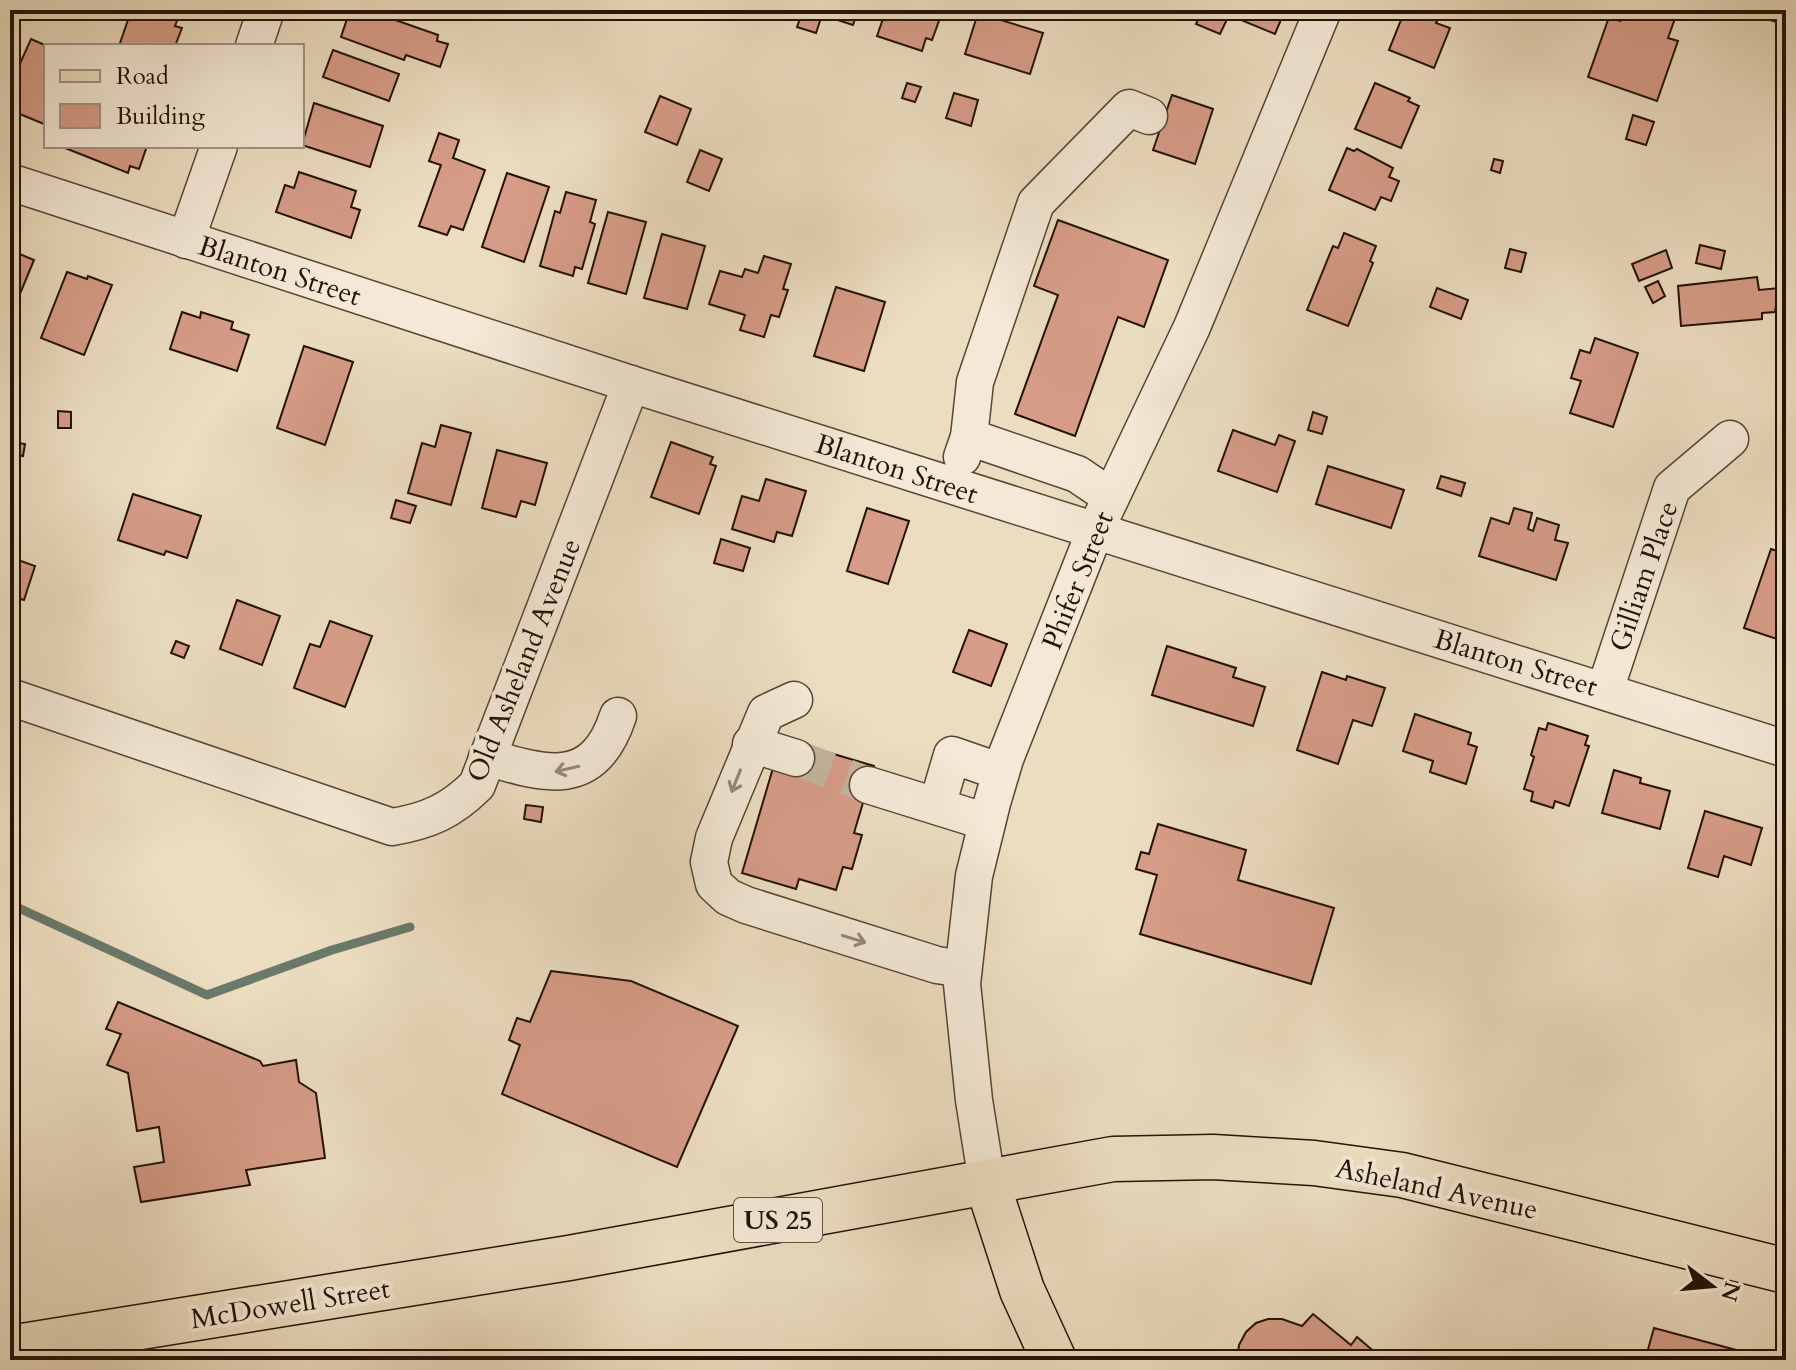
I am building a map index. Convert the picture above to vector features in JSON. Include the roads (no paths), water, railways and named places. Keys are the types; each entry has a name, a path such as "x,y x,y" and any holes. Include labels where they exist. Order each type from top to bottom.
{"main road":[{"name":"Asheland Avenue","path":"987,1182 1113,1159 1213,1157 1314,1163 1402,1175 1786,1271"},
{"name":"McDowell Street","path":"10,1348 569,1258 987,1182"},
{"path":"987,1182 1022,1290 1054,1360"}],"street":[{"path":"255,44 266,10"},
{"name":"Phifer Street","path":"987,1182 974,1100 962,984 974,876 1001,772 1095,531 1192,327 1323,10"},
{"path":"952,485 969,437 975,382 1036,203 1129,108 1149,116"},
{"path":"186,240 218,148"},
{"name":"Blanton Street","path":"10,182 631,384 1786,749"},
{"name":"Old Asheland Avenue","path":"10,697 392,827 457,805 477,785 631,384"},
{"path":"969,437 1077,474 1111,497"},
{"name":"Gilliam Place","path":"1605,690 1672,488 1730,439"},
{"path":"794,700 766,713 751,744 714,838 709,862 714,884 728,897 746,905 937,965 963,969"},
{"path":"487,757 534,771 563,773 585,764 599,753 618,716"},
{"path":"751,744 796,758"},
{"path":"937,806 952,755 1001,772"},
{"path":"868,785 987,822"}],"waterway":[{"path":"10,904 207,995 332,950 410,927"}],"tunnel":[{"path":"796,758 868,785"}]}
